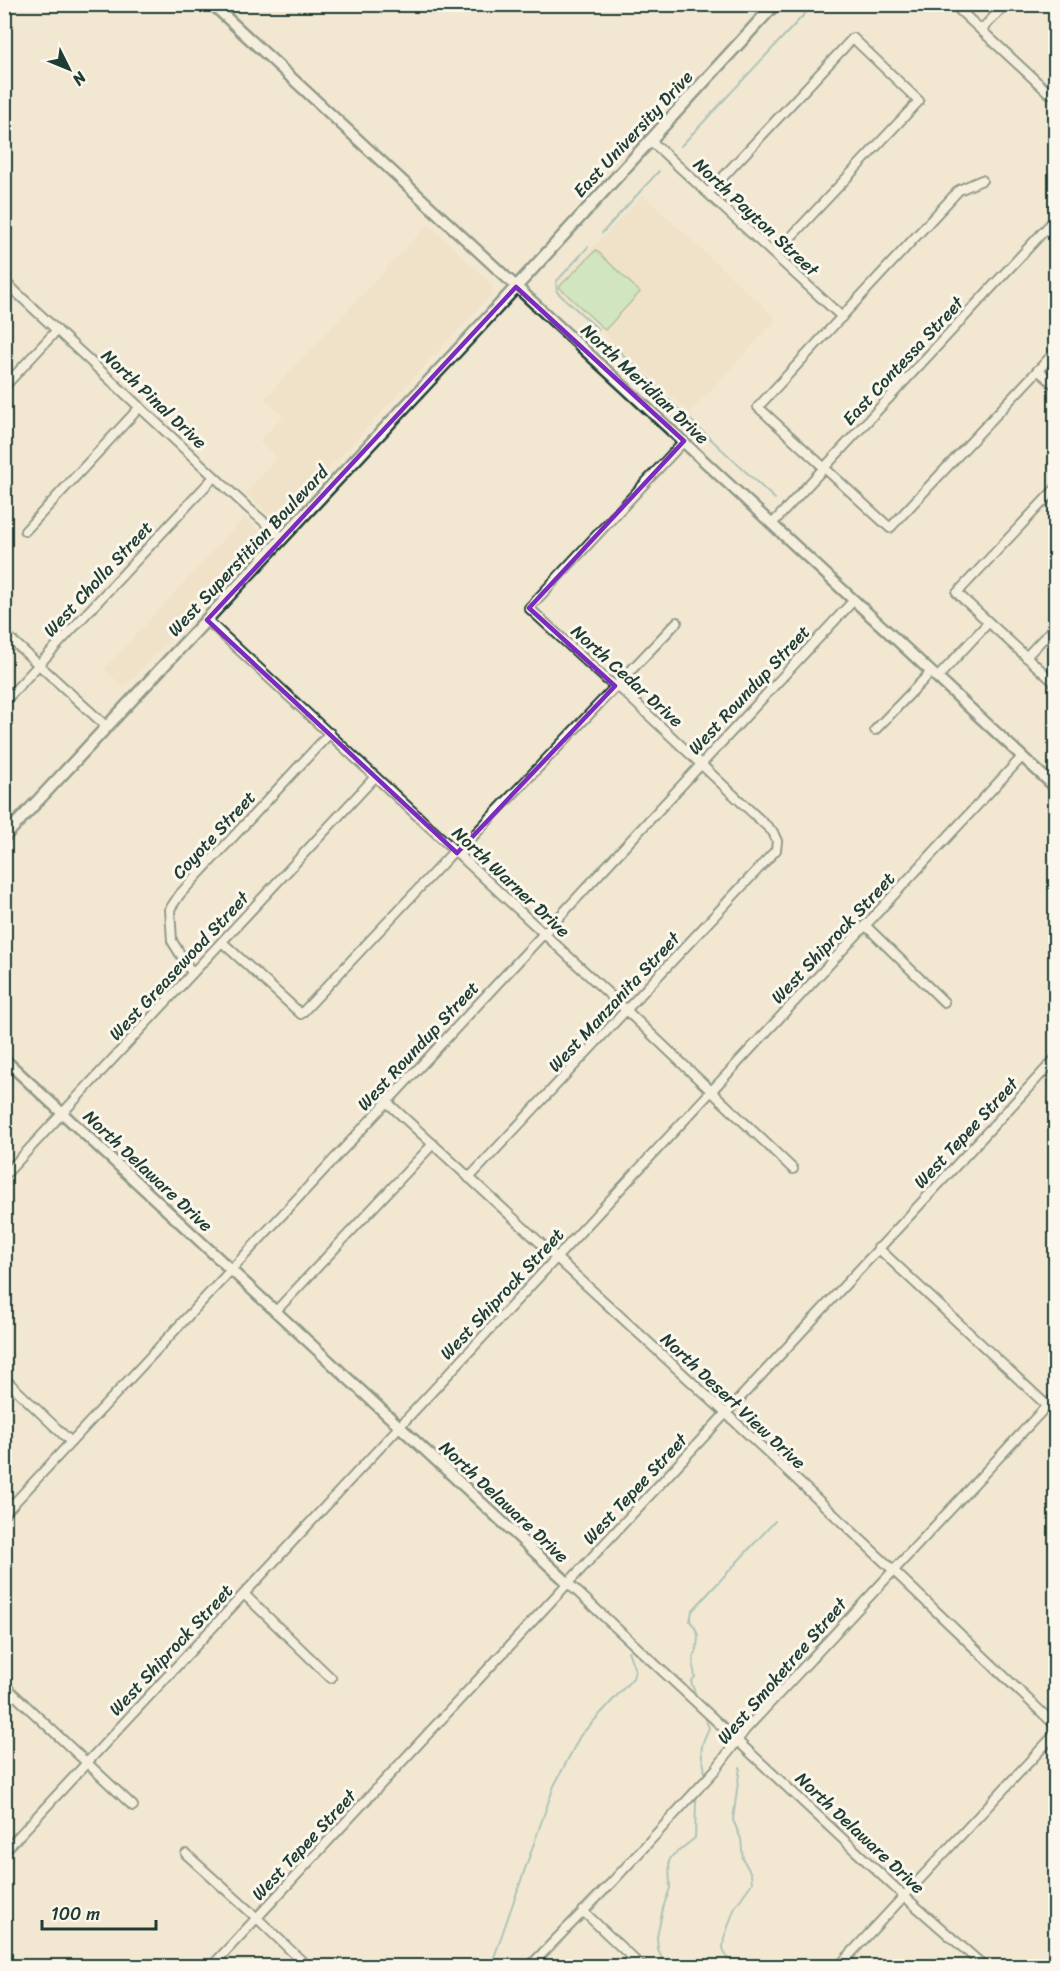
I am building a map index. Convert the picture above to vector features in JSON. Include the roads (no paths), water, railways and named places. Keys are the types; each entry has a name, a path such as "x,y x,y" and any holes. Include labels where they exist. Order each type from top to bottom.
{"main road":[{"name":"East University Drive","path":"516,287 775,4"},
{"name":"West Superstition Boulevard","path":"4,837 516,287"}],"street":[{"name":"North Meridian Drive","path":"212,4 1056,788"},
{"path":"953,4 1049,93 1056,86"},
{"path":"981,30 1006,4"},
{"path":"708,193 853,38 919,101 775,254"},
{"name":"North Payton Street","path":"650,140 842,317"},
{"path":"982,180 959,189 758,407 890,528 1056,351"},
{"name":"East Contessa Street","path":"772,524 1054,223"},
{"name":"North Pinal Drive","path":"4,281 214,477 283,538"},
{"path":"4,387 57,330"},
{"path":"1038,370 1056,386"},
{"path":"25,531 140,407"},
{"name":"North Cedar Drive","path":"684,441 529,608 773,832 778,845"},
{"name":"West Cholla Street","path":"4,702 214,477"},
{"path":"1056,488 957,593 1056,684"},
{"name":"West Roundup Street","path":"4,1514 854,600"},
{"name":"North Warner Drive","path":"207,620 627,1010 793,1169"},
{"path":"222,942 301,1014 677,622"},
{"path":"875,730 988,622"},
{"path":"1026,657 1056,625"},
{"path":"4,633 107,727"},
{"name":"Coyote Street","path":"192,973 172,941 170,909 180,894 330,733"},
{"name":"West Shiprock Street","path":"4,1852 1022,757"},
{"name":"West Greasewood Street","path":"4,1176 375,777"},
{"name":"West Manzanita Street","path":"469,1178 770,858 778,845"},
{"path":"865,925 944,1002"},
{"name":"West Tepee Street","path":"212,1966 1056,1058"},
{"name":"North Delaware Drive","path":"4,1059 904,1896 984,1966"},
{"name":"North Desert View Drive","path":"387,1101 556,1259 726,1413 1056,1726"},
{"path":"275,1312 433,1144"},
{"path":"878,1248 989,1354 1056,1414"},
{"path":"4,1378 71,1442"},
{"name":"West Smoketree Street","path":"530,1966 716,1769 752,1722 1056,1396"},
{"path":"244,1594 331,1678"},
{"path":"4,1685 133,1806"},
{"path":"839,1966 1056,1733"},
{"path":"186,1854 307,1966"},
{"path":"583,1911 641,1966"}],"waterway":[{"path":"681,146 814,4"},
{"path":"602,233 659,171"},
{"path":"588,247 556,282 557,292 599,330"},
{"path":"613,345 657,387"},
{"path":"668,399 775,499"},
{"path":"698,1700 691,1682 695,1677 693,1662 698,1642 696,1630 690,1621 692,1611 775,1521"},
{"path":"491,1966 554,1786 580,1736 633,1678 635,1670 628,1651"},
{"path":"703,1779 705,1769 701,1751 709,1728 704,1714"},
{"path":"730,1966 723,1948 724,1938 735,1907 752,1883 751,1874 743,1859 741,1839 733,1820 740,1767"},
{"path":"665,1966 658,1949 657,1937 670,1888 669,1861 695,1838 698,1793"}]}
